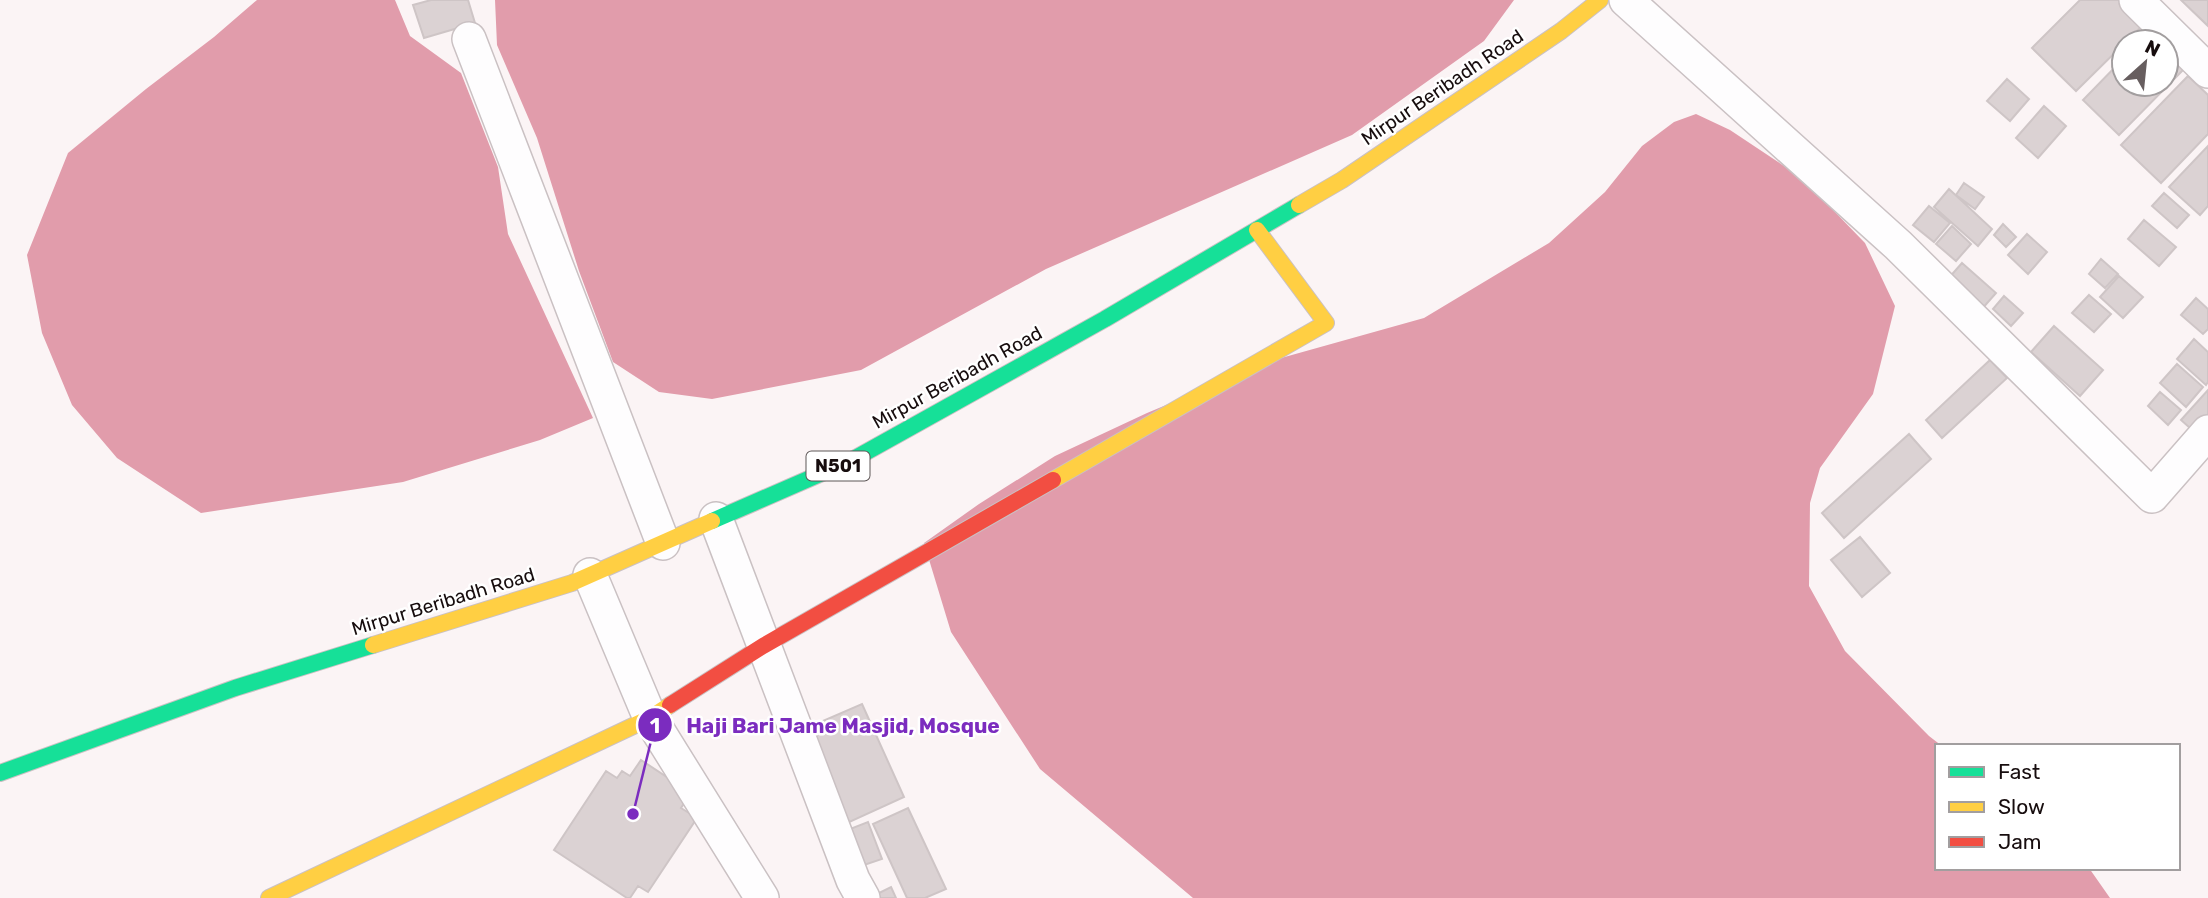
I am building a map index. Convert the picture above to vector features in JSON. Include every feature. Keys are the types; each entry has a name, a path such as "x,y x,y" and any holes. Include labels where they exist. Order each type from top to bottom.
{"main road":[{"name":"Mirpur Beribadh Road","path":"0,773 235,688 572,583 852,460 1105,319 1342,180 1562,31 1600,0"},
{"path":"269,898 650,718 763,646 1326,323 1257,230"}],"street":[{"path":"1626,0 1898,245 2152,496 2208,432"},
{"path":"2136,0 2208,72"},
{"path":"468,39 663,543"},
{"path":"716,519 853,880 863,898"},
{"path":"590,575 650,718 762,898"}],"shaded area":[{"path":"257,0 395,0 410,36 461,73 498,167 508,234 593,418 540,440 403,482 201,513 117,458 72,405 42,333 27,255 68,153"},
{"path":"495,0 1514,0 1484,41 1352,135 1046,269 861,370 712,399 659,392 613,362 579,271 537,138 497,45"},
{"path":"1696,114 1730,130 1802,178 1865,243 1895,306 1873,394 1820,468 1810,503 1809,586 1845,651 1939,744 1935,744 1935,870 2090,870 2110,898 1193,898 1040,769 951,632 924,543 1055,456 1147,413 1274,360 1424,318 1549,243 1605,192 1642,146 1674,122"}],"building":[{"path":"431,0 468,0 475,23 424,38 413,5"},
{"path":"2080,0 2124,0 2146,22 2140,28 2110,28 2110,57 2076,91 2032,48"},
{"path":"2181,0 2208,0 2208,26"},
{"path":"2180,61 2186,67 2180,73"},
{"path":"2110,72 2110,98 2155,98 2119,135 2083,100"},
{"path":"2188,76 2208,95 2208,134 2161,183 2121,145 2167,98 2180,98 2180,84"},
{"path":"2007,79 2029,99 2010,121 1987,101"},
{"path":"2044,106 2066,126 2038,158 2016,138"},
{"path":"2208,146 2208,206 2200,215 2169,187"},
{"path":"1964,183 1984,197 1975,209 1956,195"},
{"path":"1949,189 1992,229 1978,246 1934,207"},
{"path":"2164,193 2189,215 2177,228 2152,206"},
{"path":"1929,206 1950,223 1934,242 1913,225"},
{"path":"2144,220 2176,247 2159,266 2128,239"},
{"path":"2003,224 2016,237 2006,247 1994,235"},
{"path":"1952,226 1971,244 1956,261 1936,244"},
{"path":"2027,234 2047,252 2028,274 2008,255"},
{"path":"2101,259 2118,274 2105,288 2089,274"},
{"path":"1962,263 1996,293 1981,310 1947,280"},
{"path":"2119,276 2143,297 2123,318 2100,297"},
{"path":"2089,295 2111,314 2094,332 2072,313"},
{"path":"2004,296 2023,313 2011,326 1993,309"},
{"path":"2196,298 2208,309 2208,329 2203,334 2181,315"},
{"path":"2054,326 2103,370 2080,396 2031,352"},
{"path":"2194,339 2208,352 2206,385 2177,359"},
{"path":"1990,360 2007,378 1942,438 1926,420"},
{"path":"2177,364 2203,387 2186,407 2160,383"},
{"path":"2208,390 2208,426 2199,436 2181,420"},
{"path":"2160,392 2181,410 2168,425 2148,406"},
{"path":"1909,434 1931,459 1844,538 1822,513"},
{"path":"1860,537 1890,573 1862,597 1831,560"},
{"path":"862,704 904,797 845,824 802,730"},
{"path":"641,760 691,793 681,808 697,818 648,892 638,886 630,898 627,898 554,850 606,771 617,778 622,771 630,776"},
{"path":"908,808 946,889 925,898 907,898 873,824"},
{"path":"868,822 882,859 864,865 850,829"},
{"path":"891,887 896,898 879,898 877,894"}],"traffic: fast":[{"path":"712,521 852,460 1105,319 1299,205"},
{"path":"0,773 235,688 373,645"}],"traffic: slow":[{"path":"1299,205 1342,180 1561,31 1600,0"},
{"path":"1053,480 1326,323 1257,230"},
{"path":"373,645 572,583 712,521"},
{"path":"269,898 650,718 670,705"}],"traffic: jam":[{"path":"670,705 763,646 1053,480"}],"place":[{"name":"Haji Bari Jame Masjid, Mosque","path":"633,814"}]}
